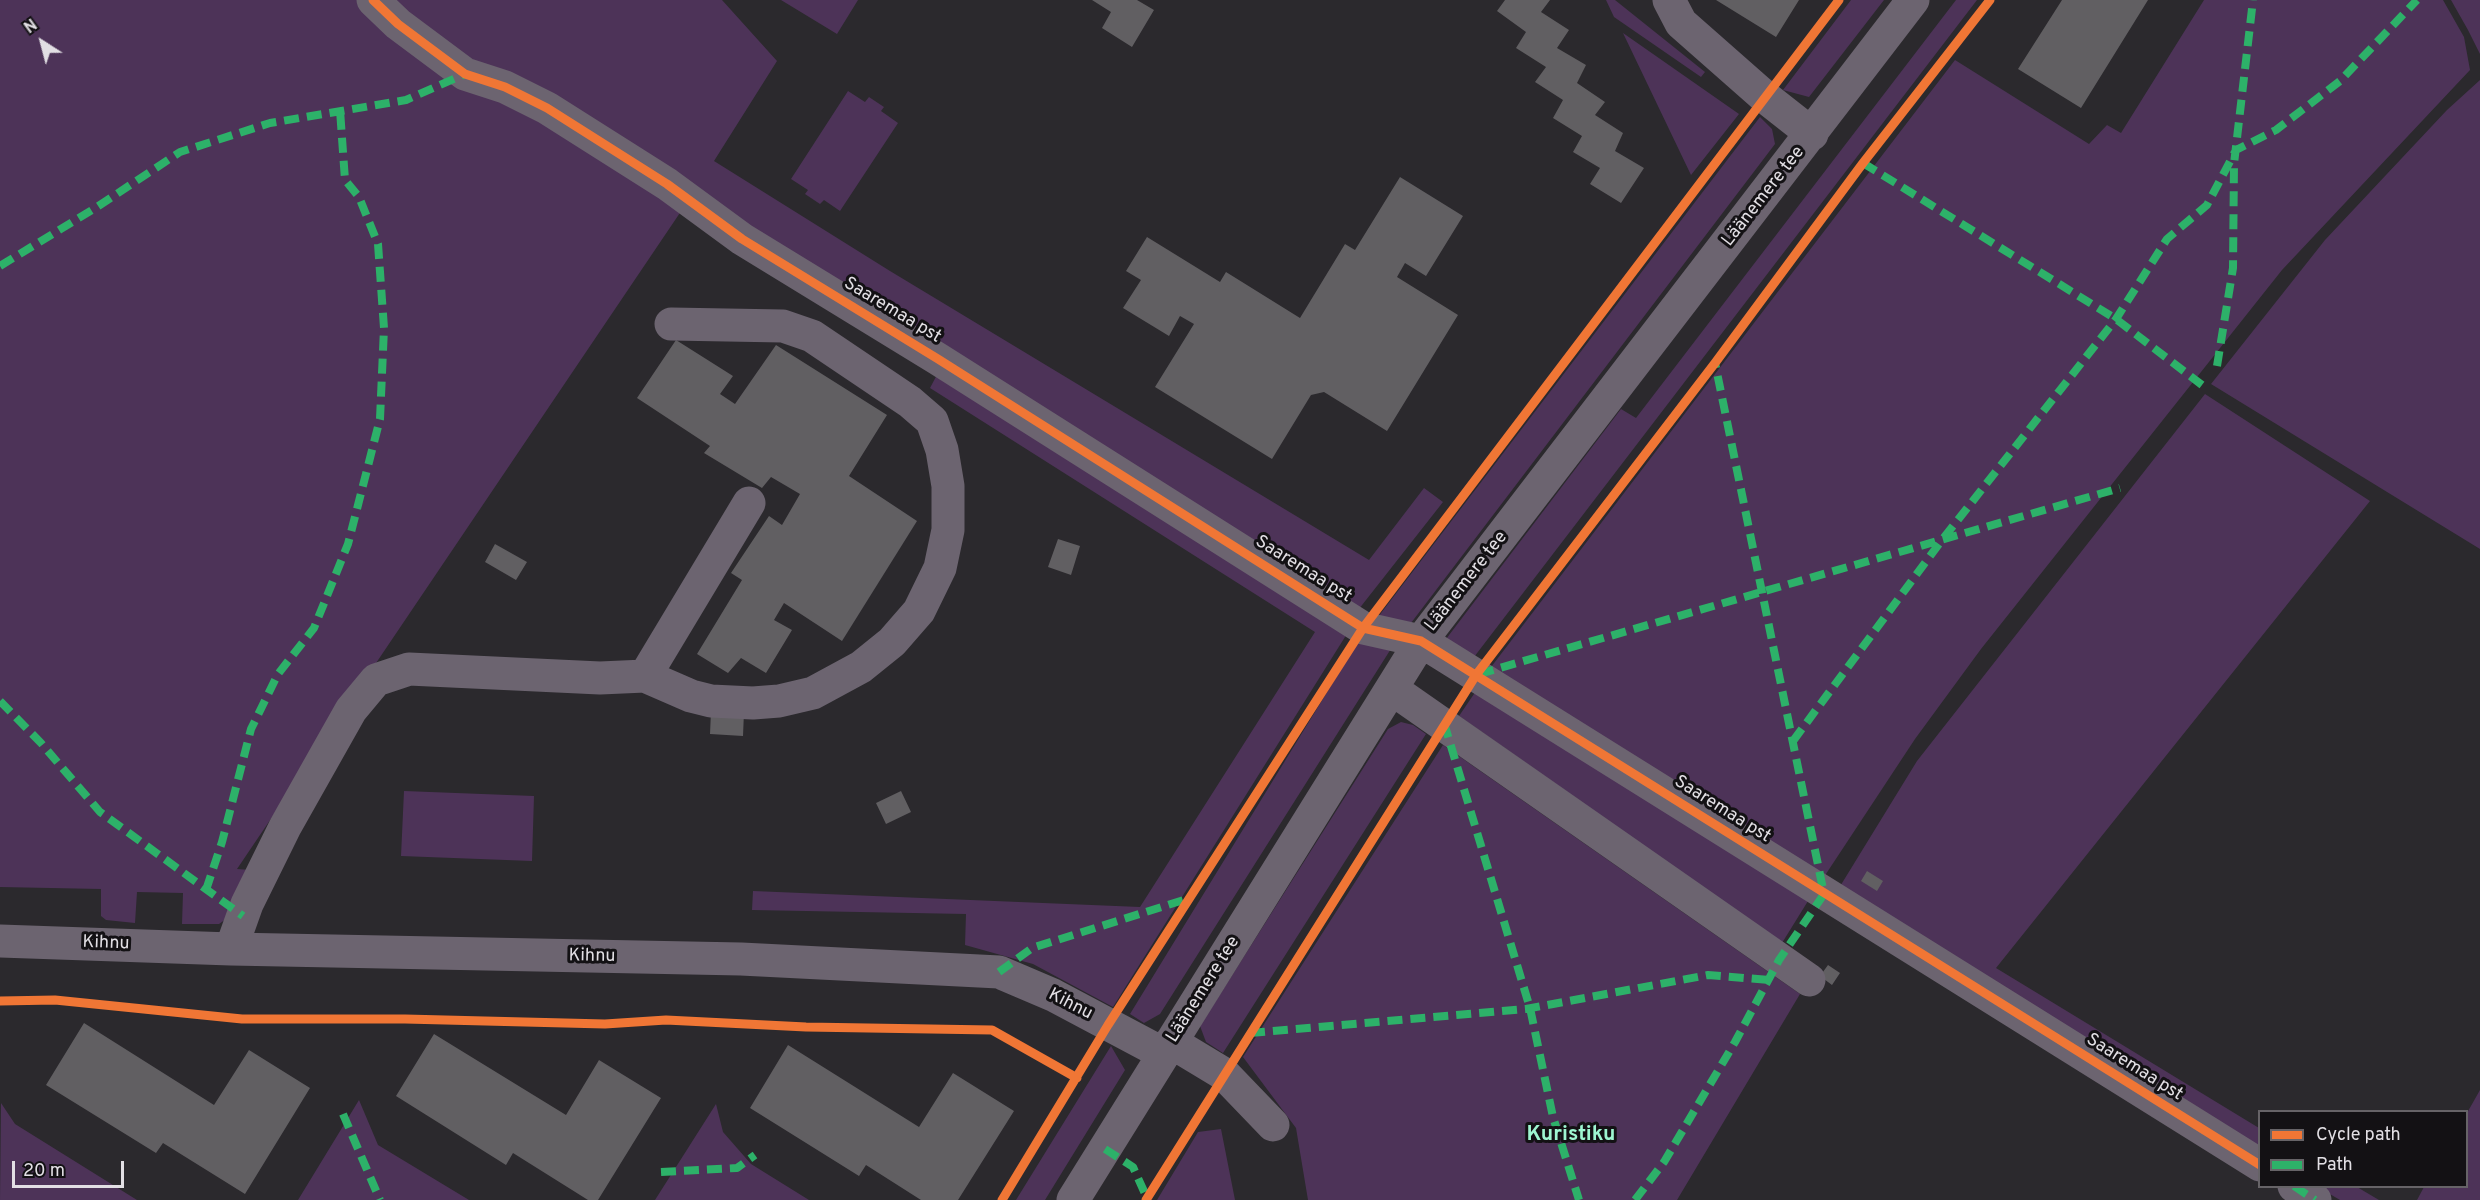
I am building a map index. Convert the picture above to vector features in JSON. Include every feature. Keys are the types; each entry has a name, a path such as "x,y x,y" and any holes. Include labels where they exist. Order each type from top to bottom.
{"street":[{"name":"Saaremaa pst","path":"373,0 398,24 465,74 505,87 547,108 667,184 742,239 938,359 1363,628 1421,641 2258,1164"},
{"path":"1669,0 1681,22 1765,97 1812,134"},
{"name":"Läänemere tee","path":"1073,1200 1421,641 1913,0"},
{"path":"231,949 247,903 285,827 351,710 376,680 410,669 600,678 645,676 691,696 711,701 753,703 778,701 813,693 861,667 892,642 919,611 940,568 948,530 948,486 942,450 932,421 910,402 812,336 783,326 671,324"},
{"path":"910,402 938,359"},
{"path":"645,676 748,503"},
{"path":"1392,689 1809,980"},
{"name":"Kihnu","path":"0,941 231,949 741,959 999,972 1224,1074 1273,1125"},
{"path":"2297,1188 2315,1200"}],"shaded area":[{"path":"0,0 722,0 777,61 714,161 890,271 1369,560 1424,488 1443,502 1355,614 692,195 237,869 251,870 226,919 219,924 182,924 183,893 137,892 135,923 106,920 101,916 101,889 0,887"},
{"path":"781,0 858,0 837,34"},
{"path":"1606,0 1615,0 1705,72 1701,77 1614,17"},
{"path":"1851,0 1884,0 1809,97 1783,90"},
{"path":"1956,0 1977,0 1471,661 1443,643 1621,409 1636,418"},
{"path":"2204,0 2443,0 2464,37 2470,70 2282,270 1981,649 1915,739 1822,880 1488,671 1955,60 2089,144 2107,125 2121,133"},
{"path":"2451,0 2480,0 2480,54 2468,30"},
{"path":"1623,33 1739,114 1691,175"},
{"path":"2480,80 2480,549 2211,384 2325,240 2447,110"},
{"path":"848,91 865,102 869,97 884,107 881,111 898,123 840,211 824,200 820,204 805,194 808,190 791,179"},
{"path":"1760,117 1772,129 1775,144 1411,623 1375,621"},
{"path":"939,371 1350,629 1113,1007 1033,964 965,945 966,914 752,910 753,891 1140,907 1315,632 930,388"},
{"path":"2205,394 2370,501 1996,968 2258,1127 2258,1149 1839,888 1917,761"},
{"path":"1359,640 1394,644 1160,1014 1144,1023 1130,1014"},
{"path":"1476,691 1808,901 1782,943 1459,716"},
{"path":"1401,722 1413,725 1426,734 1223,1053 1206,1042 1200,1026 1388,729"},
{"path":"1443,745 1800,994 1677,1200 1308,1200 1296,1128 1243,1057"},
{"path":"404,791 534,796 532,861 401,856"},
{"path":"1111,1046 1125,1070 1045,1200 1016,1200"},
{"path":"2480,1090 2480,1200 2417,1200 2423,1188 2468,1188 2468,1111"},
{"path":"359,1100 378,1145 469,1200 298,1200"},
{"path":"1,1103 15,1124 137,1200 0,1200"},
{"path":"716,1104 723,1132 751,1164 809,1200 655,1200"},
{"path":"1221,1129 1235,1200 1157,1200 1198,1132"},
{"path":"2320,1188 2359,1188 2379,1200 2340,1200"}],"building":[{"path":"1092,0 1137,0 1154,10 1132,47 1102,28 1111,12"},
{"path":"1505,0 1550,0 1541,12 1569,30 1557,48 1586,65 1577,83 1605,102 1595,115 1623,133 1615,151 1644,168 1621,203 1590,184 1600,168 1573,152 1582,136 1553,118 1563,100 1535,82 1546,67 1516,48 1526,32 1497,11"},
{"path":"1716,0 1799,0 1776,37"},
{"path":"2062,0 2148,0 2081,108 2018,69"},
{"path":"1400,177 1463,216 1426,276 1405,263 1397,277 1458,315 1387,431 1324,392 1311,395 1272,459 1155,387 1194,324 1180,316 1169,336 1123,308 1141,280 1126,271 1147,237 1220,282 1226,272 1300,318 1345,244 1355,250"},
{"path":"676,340 733,376 720,394 735,404 776,345 887,415 849,476 917,521 842,641 784,603 774,620 792,630 766,673 741,658 728,673 697,654 742,580 731,573 769,516 782,525 800,494 771,477 762,488 704,453 710,446 637,398"},
{"path":"1058,539 1080,546 1071,575 1048,567"},
{"path":"495,544 527,562 516,580 485,562"},
{"path":"711,711 744,712 743,736 710,734"},
{"path":"901,791 911,812 886,824 876,803"},
{"path":"1867,871 1883,881 1877,891 1861,881"},
{"path":"1828,965 1840,973 1832,985 1820,976"},
{"path":"84,1023 214,1105 249,1050 310,1088 245,1194 163,1143 156,1153 46,1085"},
{"path":"434,1034 566,1115 599,1060 661,1098 598,1200 588,1200 513,1153 506,1165 396,1096"},
{"path":"788,1045 919,1127 953,1073 1014,1111 958,1200 921,1200 866,1165 859,1176 750,1108"}],"marked path":[{"path":"2217,366 2233,268 2234,164 2253,0"},
{"path":"1793,741 1942,540 2116,319 2167,239 2207,205 2236,150 2276,130 2340,81 2417,0"},
{"path":"0,266 97,207 180,152 270,123 406,100 465,74"},
{"path":"206,890 222,842 251,729 278,674 314,628 348,544 380,419 384,328 378,244 359,197 345,180 340,110"},
{"path":"1863,163 2116,319 2202,385"},
{"path":"1635,1200 1664,1162 1735,1042 1779,960 1824,894 1715,363"},
{"path":"1479,674 2120,488"},
{"path":"0,701 41,743 100,812 243,916"},
{"path":"1444,723 1530,1008 1553,1117 1579,1200"},
{"path":"999,972 1032,948 1190,898"},
{"path":"1250,1033 1526,1009 1708,975 1769,980"},
{"path":"343,1114 380,1200"},
{"path":"1105,1149 1133,1167 1147,1198"},
{"path":"661,1172 737,1168 755,1155"},
{"path":"2297,1188 2315,1200"}],"cycle path":[{"path":"373,0 398,24 465,74 505,87 547,108 667,184 742,239 938,359 1363,628 1421,641 2258,1164"},
{"path":"1002,1200 1108,1025 1363,628 1839,0"},
{"path":"1146,1200 1476,675 1715,363 1863,163 1990,0"},
{"path":"0,1001 55,1000 242,1019 405,1019 605,1024 666,1020 806,1027 992,1030 1077,1078"}],"district":[{"name":"Kuristiku","path":"1571,1136"}]}
